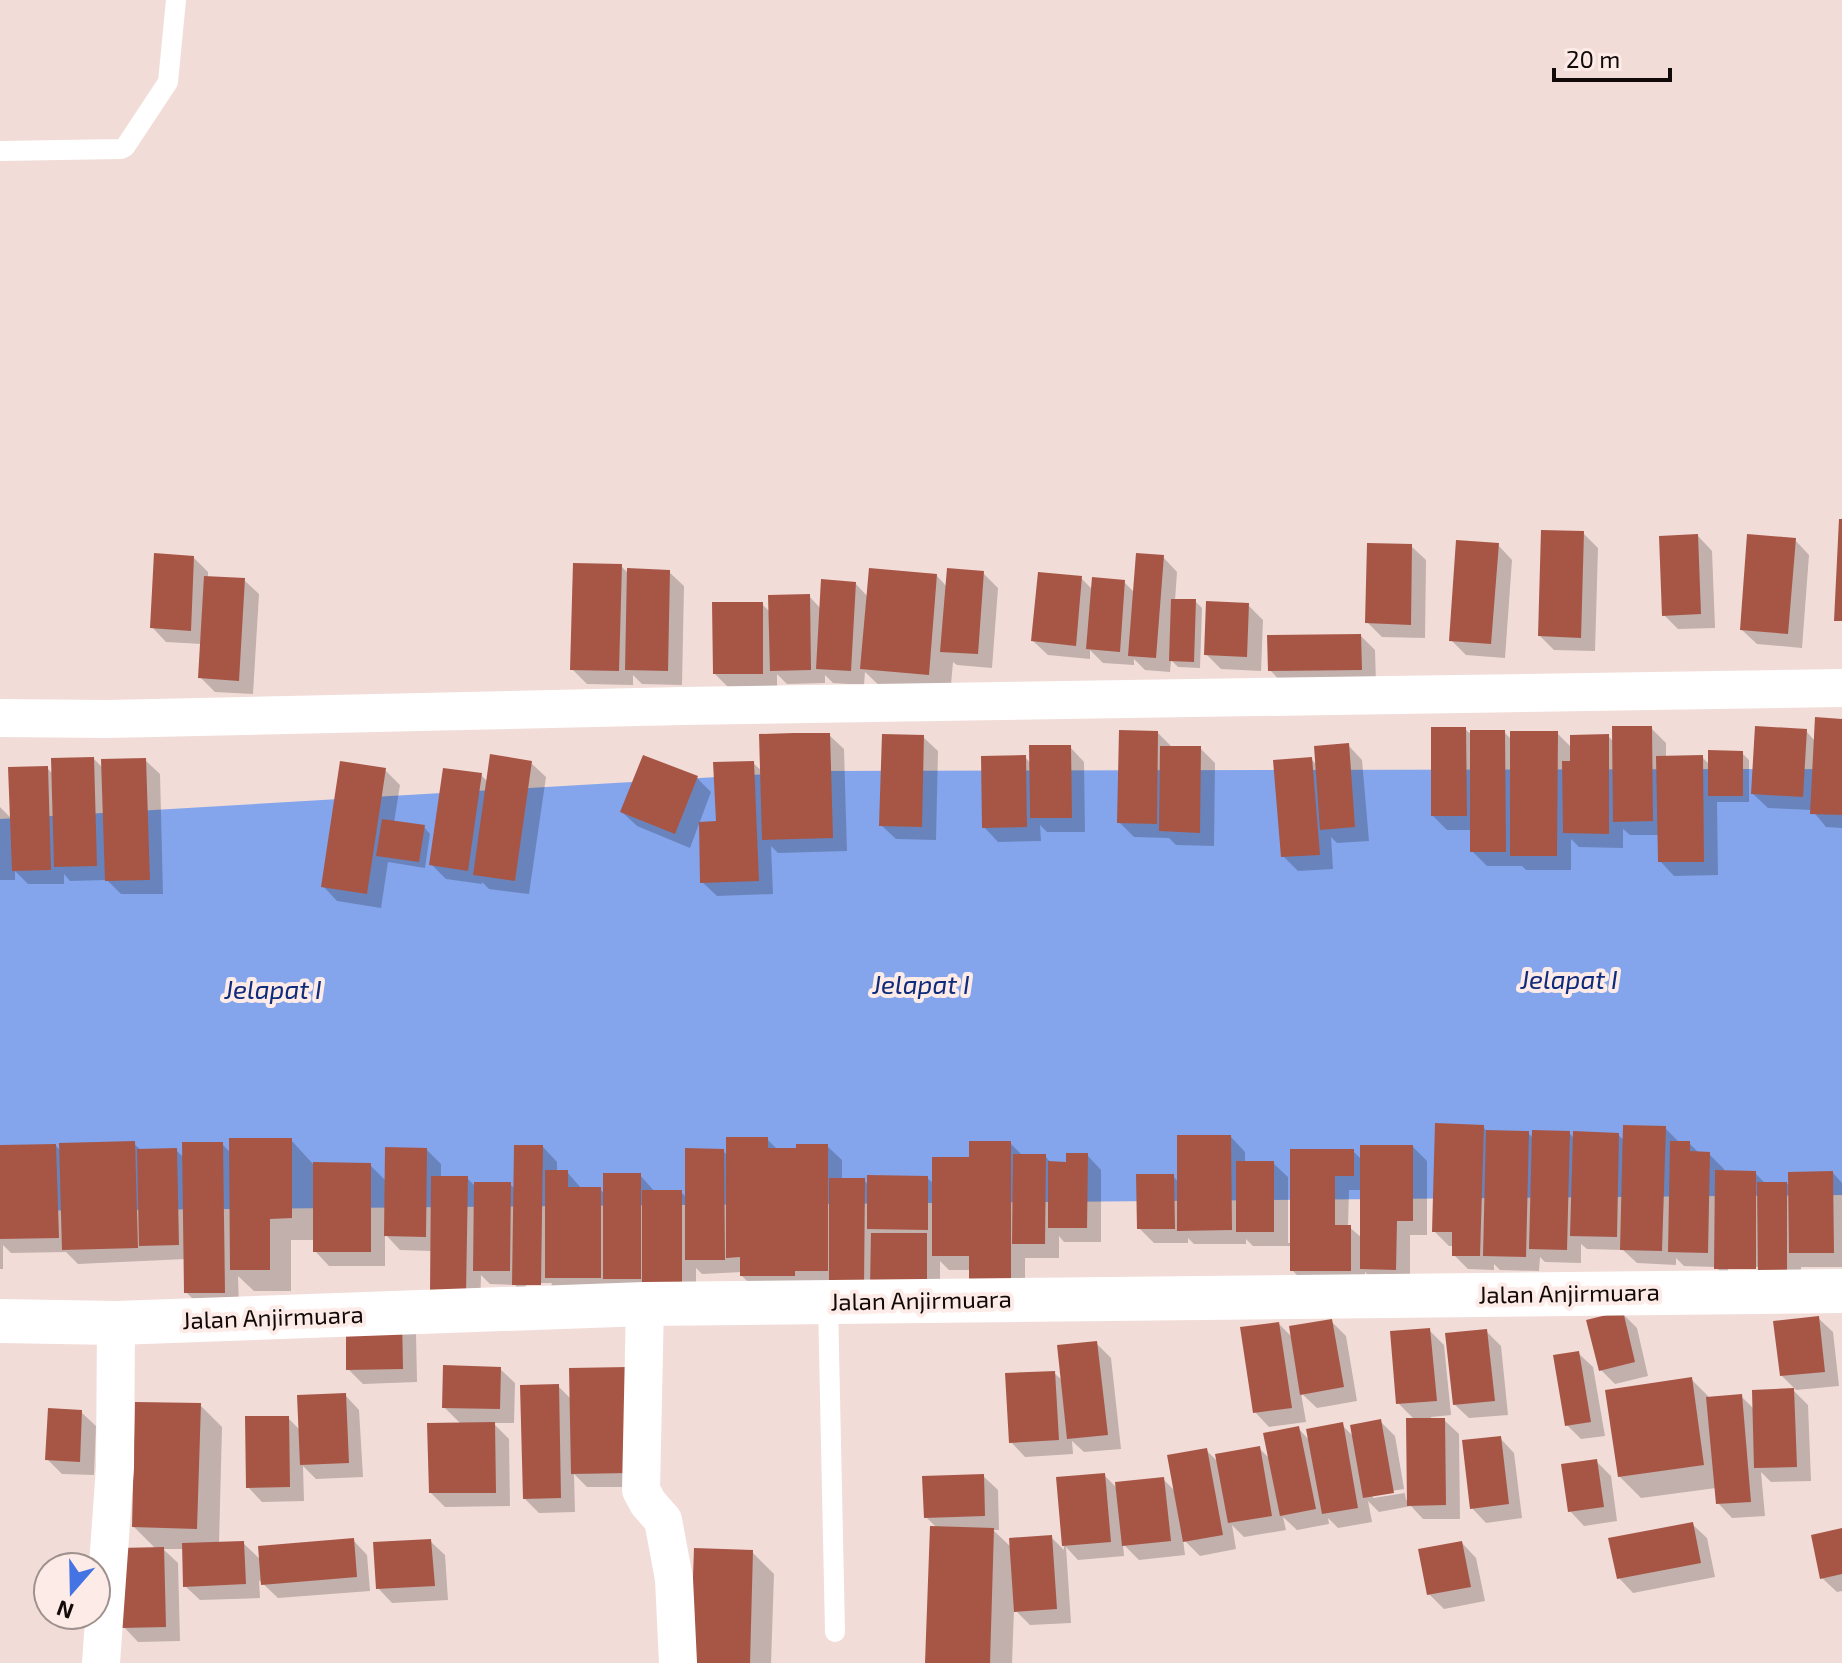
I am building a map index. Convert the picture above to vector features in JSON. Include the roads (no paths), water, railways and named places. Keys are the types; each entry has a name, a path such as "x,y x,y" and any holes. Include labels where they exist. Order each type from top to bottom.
{"street":[{"path":"0,718 107,719 1842,688"},
{"name":"Jalan Anjirmuara","path":"0,1321 116,1323 645,1304 1842,1291"},
{"path":"645,1304 641,1490 663,1520 674,1579 678,1663"},
{"path":"101,1663 115,1467 116,1323"}],"lane":[{"path":"0,151 125,147 168,82 176,0"},
{"path":"828,1302 835,1632"}],"water":[{"name":"Jelapat I","path":"1842,769 1842,1195 0,1211 0,819 819,771"}]}
